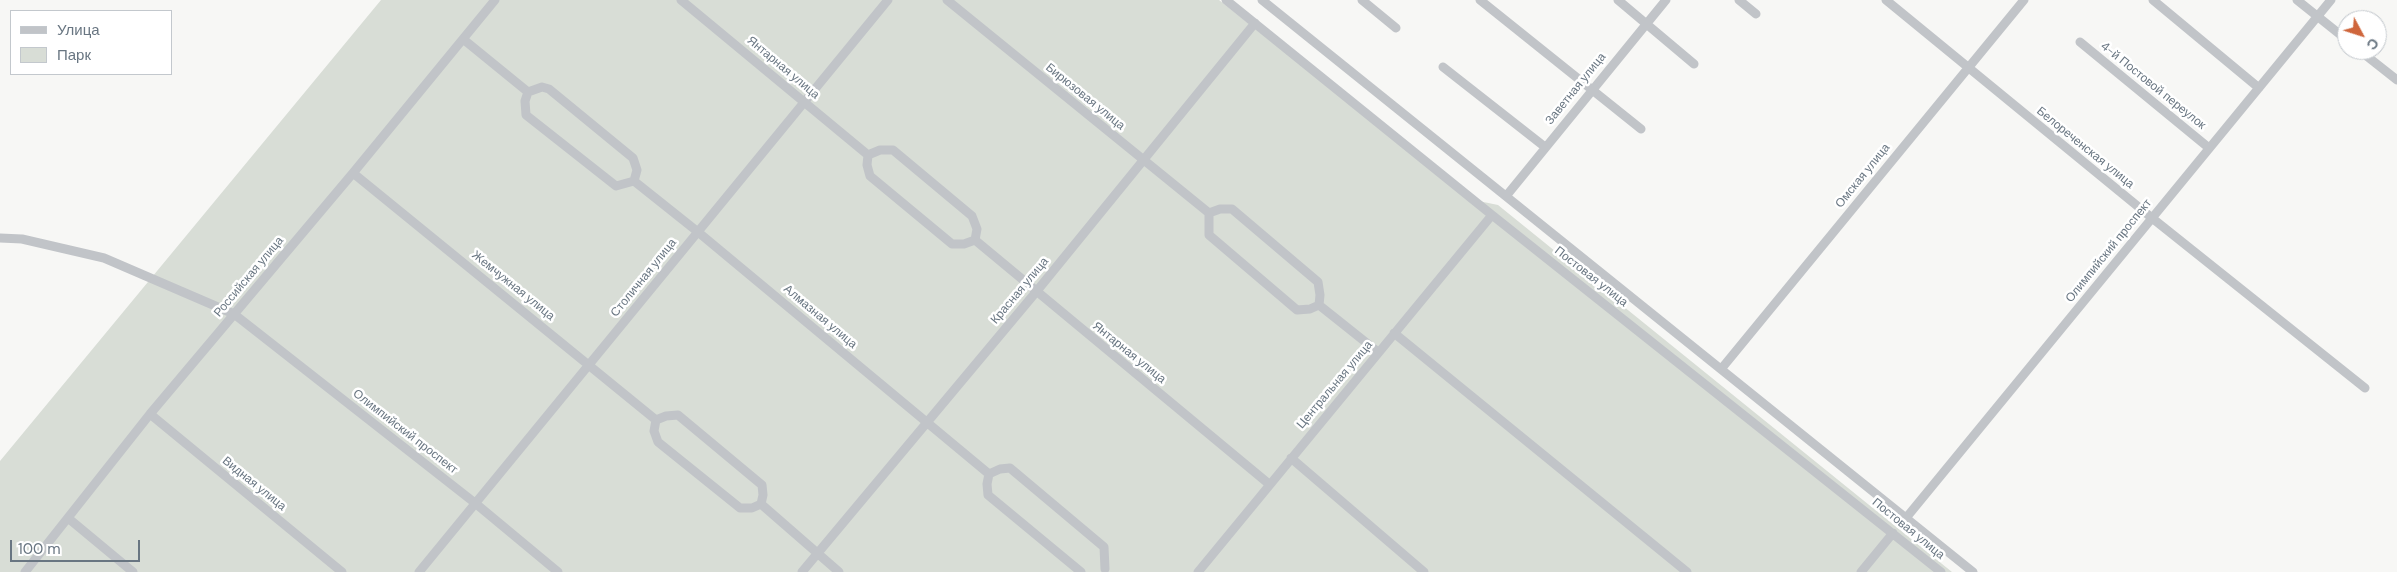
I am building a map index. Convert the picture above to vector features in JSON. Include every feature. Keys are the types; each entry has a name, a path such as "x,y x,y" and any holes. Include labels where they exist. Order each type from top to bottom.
{"street":[{"name":"Российская улица","path":"25,572 150,414 353,173 495,0"},
{"name":"Янтарная улица","path":"681,0 868,155"},
{"name":"Столичная улица","path":"419,572 888,0"},
{"name":"Бирюзовая улица","path":"947,0 1209,213"},
{"name":"Постовая улица","path":"1226,0 1492,215 1941,572"},
{"name":"Постовая улица","path":"1262,0 1272,3 1973,572"},
{"path":"1362,0 1396,28"},
{"path":"1480,0 1642,129"},
{"path":"1618,0 1694,64"},
{"name":"Заветная улица","path":"1507,195 1666,0"},
{"path":"1739,0 1756,14"},
{"name":"Белореченская улица","path":"1886,0 2152,218 2365,388"},
{"name":"Омская улица","path":"1722,368 2024,0"},
{"path":"2153,0 2259,88"},
{"path":"2297,0 2337,32"},
{"name":"Олимпийский проспект","path":"1906,518 2331,0"},
{"name":"Красная улица","path":"802,572 1036,292 1255,23"},
{"path":"463,39 528,92"},
{"name":"4-й Постовой переулок","path":"2080,42 2209,148"},
{"path":"2372,60 2397,80"},
{"path":"1443,68 1545,147"},
{"path":"542,87 550,89 633,158 636,170 634,181 616,186 526,115 525,101 528,92 542,87"},
{"path":"880,150 892,150 972,216 976,229 975,240 964,244 952,244 870,176 867,165 868,155 880,150"},
{"name":"Жемчужная улица","path":"353,173 656,420"},
{"name":"Алмазная улица","path":"634,181 989,474"},
{"path":"1220,209 1232,209 1318,282 1319,305 1310,309 1297,310 1209,235 1209,213 1220,209"},
{"name":"Центральная улица","path":"1198,572 1492,215"},
{"name":"Олимпийский проспект","path":"0,238 22,239 104,258 234,314 475,503 558,572"},
{"name":"Янтарная улица","path":"975,240 1269,484"},
{"path":"1319,305 1378,352"},
{"path":"1394,333 1687,572"},
{"name":"Видная улица","path":"150,414 342,572"},
{"path":"678,415 762,485 763,496 760,504 752,508 740,508 658,442 654,431 656,420 666,416 678,415"},
{"path":"1291,458 1424,572"},
{"path":"1081,572 988,495 987,484 989,474 1000,469 1010,468 1104,547 1103,571"},
{"path":"760,504 839,572"},
{"path":"68,518 133,572"},
{"path":"1861,572 1893,533"}],"green space":[{"path":"381,0 1219,0 1469,199 1498,205 1952,572 0,572 0,461"}]}
